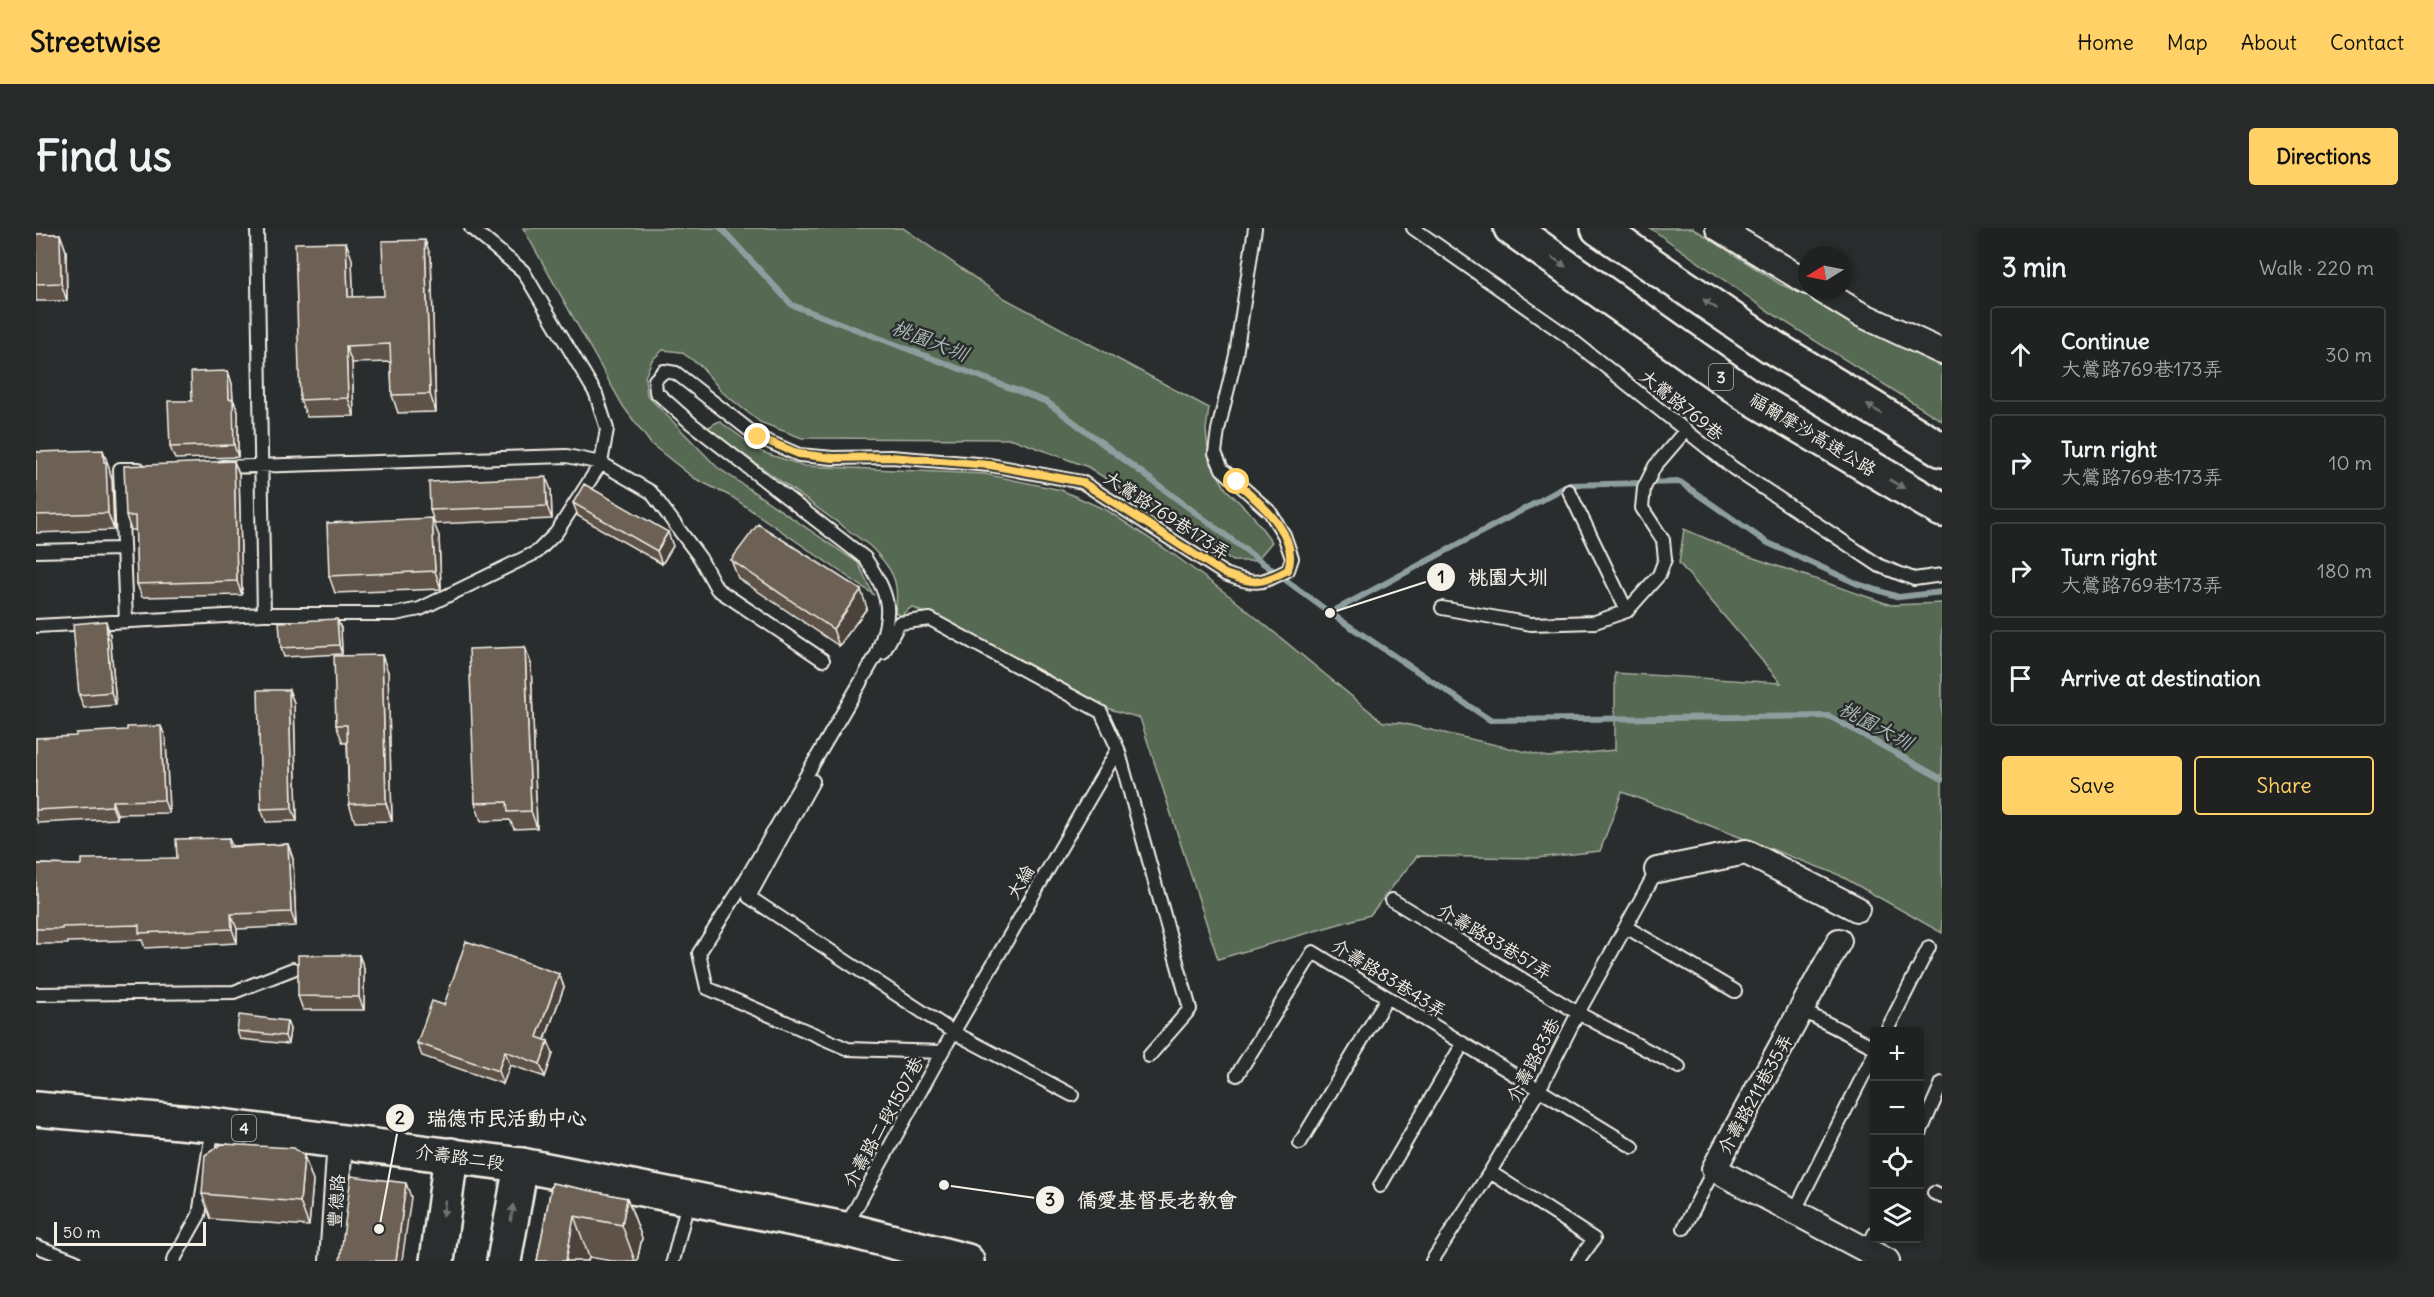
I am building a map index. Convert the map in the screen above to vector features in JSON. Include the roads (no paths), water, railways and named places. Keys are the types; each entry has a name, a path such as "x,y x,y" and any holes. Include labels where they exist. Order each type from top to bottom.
{"main road":[{"name":"福爾摩沙高速公路","path":"1511,228 1746,394 1942,510"},
{"path":"1598,228 1771,346 1942,450"},
{"name":"介壽路二段","path":"36,1109 213,1125 521,1165 844,1229"},
{"path":"437,1261 451,1155"},
{"path":"504,1261 521,1165"},
{"name":"4","path":"844,1229 967,1261"}],"street":[{"path":"1718,228 1798,277"},
{"path":"1837,300 1858,313 1942,352"},
{"path":"1657,870 1746,852 1857,909"},
{"name":"介壽路211巷35弄","path":"1839,941 1714,1168 1794,1212 1876,1248"},
{"name":"豐德路","path":"332,1261 340,1140"}],"lane":[{"path":"257,228 264,614"},
{"path":"36,626 264,614 395,614 420,609 537,552 556,533 601,463 607,429 596,394 523,272 471,228"},
{"name":"大鶯路769巷173弄","path":"942,1052 848,1049 707,988 699,953 740,891 877,654 887,625 888,604 879,579 865,558 692,424 656,392 655,380 664,371 676,373 758,437 799,454 833,458 891,457 990,465 1082,482 1225,574 1252,583 1269,580 1288,570 1292,558 1284,535 1270,513 1222,469 1215,453 1218,430 1236,355 1255,228"},
{"name":"大鶯路769巷","path":"1413,228 1567,336 1732,468 1880,566 1914,579 1942,575"},
{"path":"1442,608 1531,624 1595,622 1627,611 1659,575 1665,559 1663,540 1642,508 1644,488 1655,466 1686,430"},
{"path":"214,467 567,456 601,463 651,492 699,558 717,589 823,660"},
{"path":"126,621 120,470 156,469"},
{"path":"1569,490 1627,611"},
{"path":"36,551 122,549"},
{"path":"1072,1095 953,1032 749,897 899,623 930,619 1101,712 1118,749 1190,1009 1149,1056"},
{"name":"大綸","path":"953,1032 1118,749"},
{"name":"介壽路83巷","path":"1432,1261 1490,1172 1539,1090 1578,1012 1657,870"},
{"name":"介壽路83巷57弄","path":"1392,900 1578,1012 1679,1066"},
{"path":"1626,927 1735,991"},
{"path":"1889,1027 1929,947"},
{"name":"介壽路83巷43弄","path":"1237,1075 1313,952 1462,1045 1633,1147"},
{"path":"36,994 234,992 293,969"},
{"path":"1300,1143 1387,998"},
{"path":"1801,1010 1870,1044"},
{"name":"介壽路二段1507巷","path":"844,1229 953,1032"},
{"path":"1380,1186 1462,1045"},
{"path":"1794,1212 1870,1064"},
{"path":"1924,1124 1942,1083"},
{"path":"177,1259 199,1215 213,1125"},
{"path":"1684,1228 1714,1168"},
{"path":"1490,1172 1594,1239 1578,1261"},
{"path":"673,1261 689,1198"},
{"path":"36,1246 75,1261"}],"waterway":[{"name":"桃園大圳","path":"721,228 792,305 1047,402 1330,613 1490,720 1829,716 1942,779"},
{"path":"1330,613 1569,485 1680,482 1766,542 1858,584 1899,597 1942,592"}],"place":[{"name":"桃園大圳","path":"1330,613"},
{"name":"僑愛基督長老教會","path":"944,1185"},
{"name":"瑞德市民活動中心","path":"379,1229"}]}
